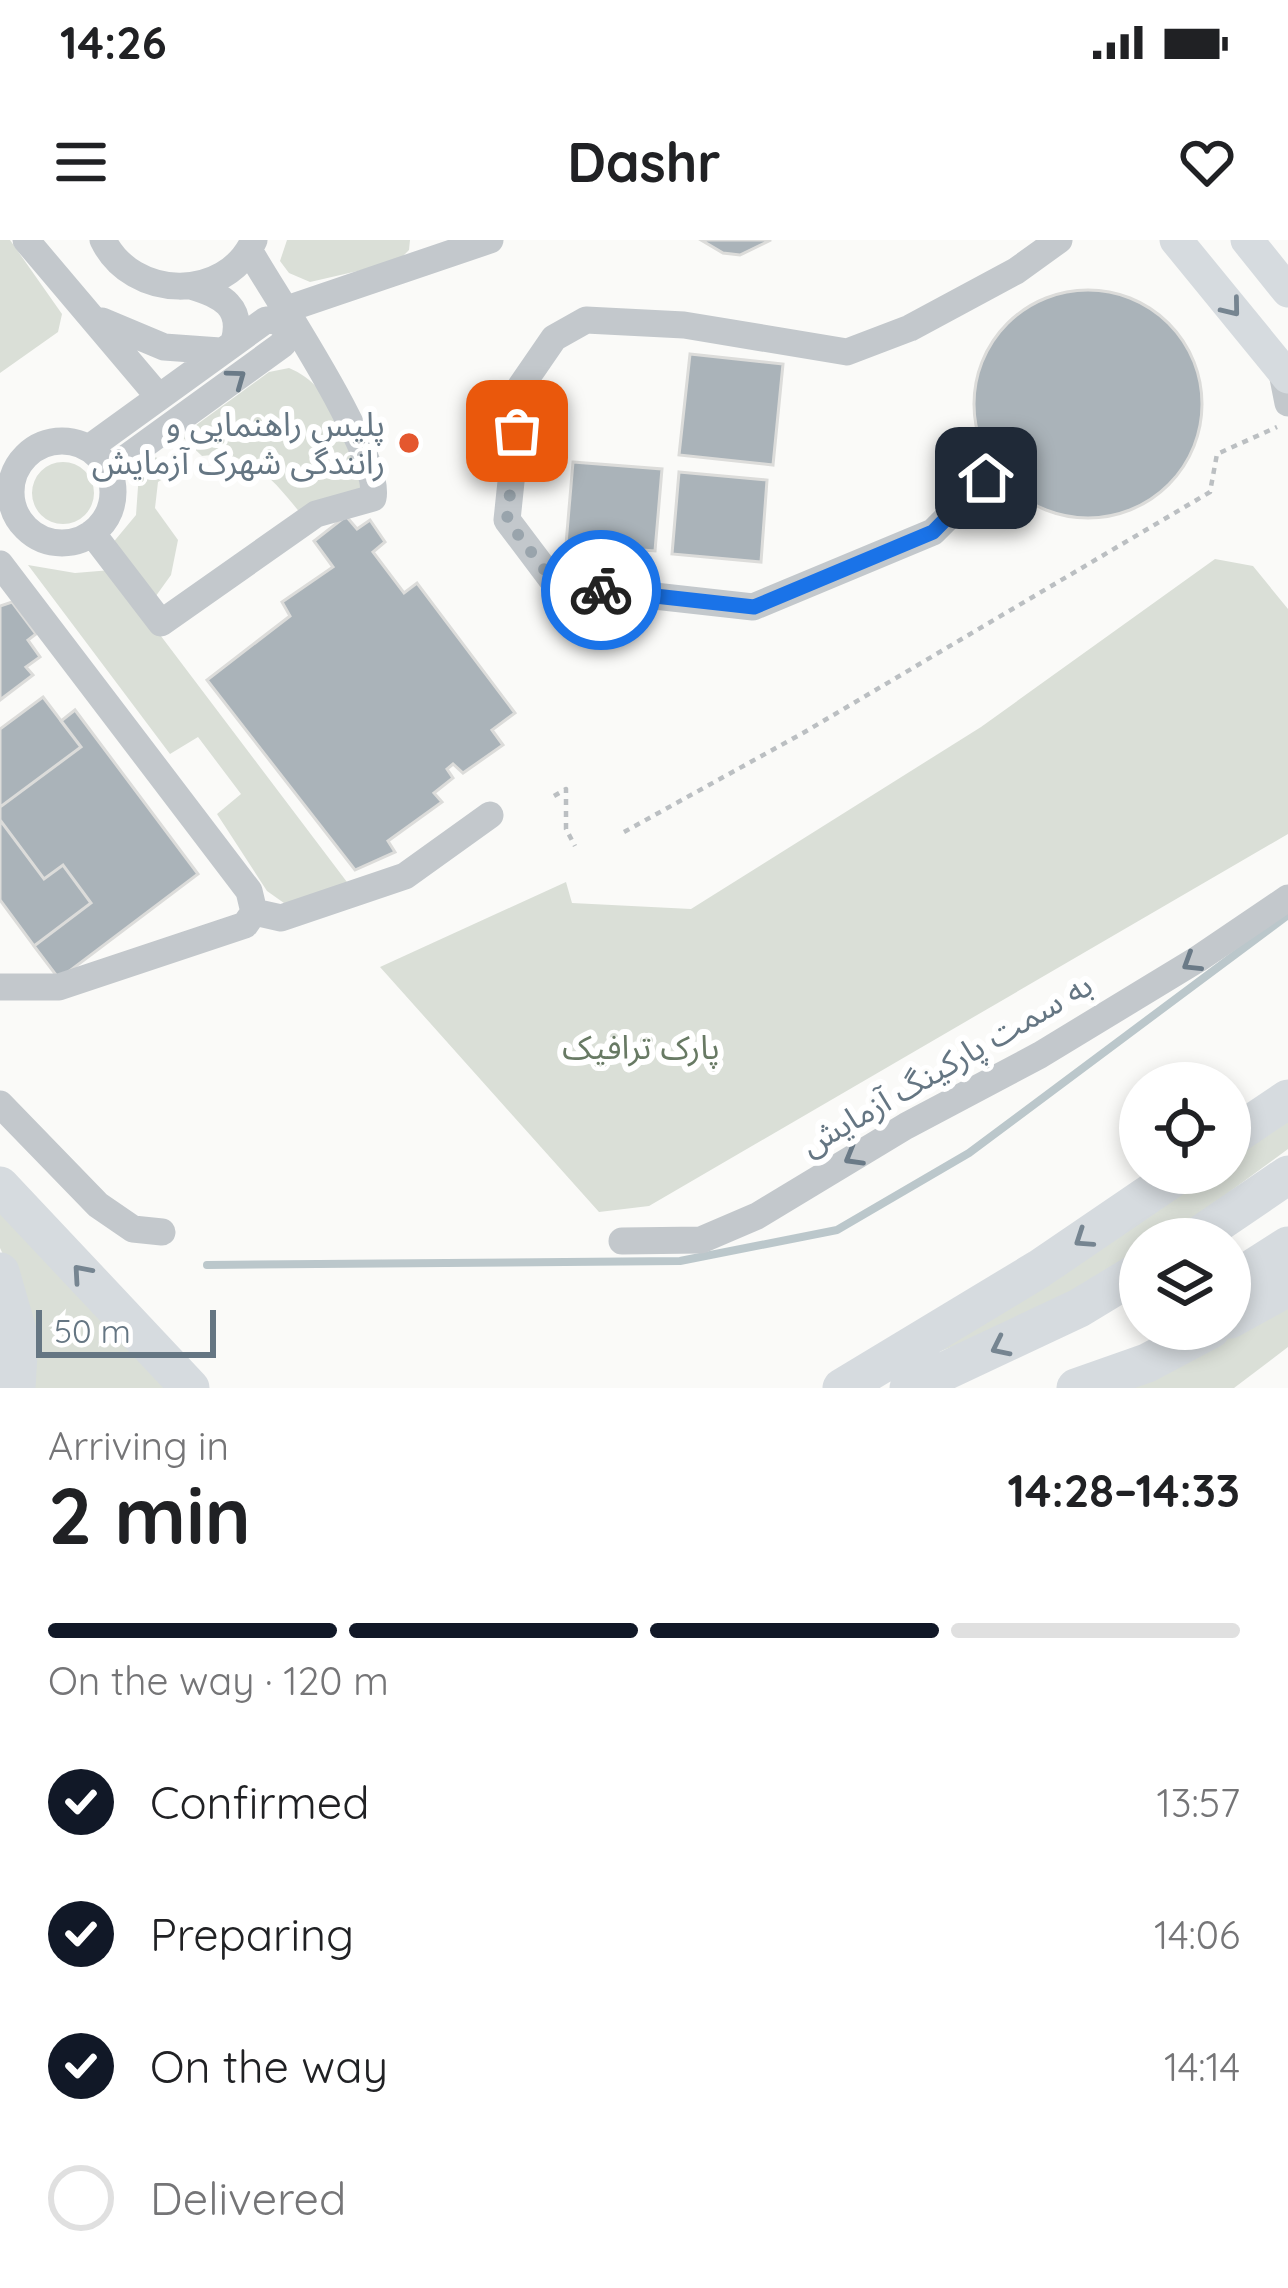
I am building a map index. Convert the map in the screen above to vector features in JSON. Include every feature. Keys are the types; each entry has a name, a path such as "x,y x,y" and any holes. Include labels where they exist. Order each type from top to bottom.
{"highway":[{"path":"1251,1124 1288,1099"},
{"path":"1224,1218 1288,1175"},
{"path":"0,1186 190,1388"},
{"path":"842,1388 1039,1269 1149,1194"},
{"path":"1251,1270 1288,1246"},
{"path":"0,1273 19,1338 16,1388"},
{"path":"909,1388 1079,1308 1119,1284"},
{"path":"1251,1307 1288,1287"},
{"path":"1066,1388 1125,1350"},
{"path":"1076,1388 1171,1350"}],"main road":[{"path":"1176,240 1284,372"},
{"path":"1246,240 1288,291"}],"lane":[{"path":"26,240 158,396"},
{"path":"92,533 161,623 316,514 373,498 375,486 350,422 251,245 230,270 179,288 127,270 103,240"},
{"path":"88,448 266,320 490,240"},
{"path":"986,478 933,532 754,607 556,585 507,520 521,386 554,338 586,320 684,325 847,352 910,328 1016,271 1058,240"},
{"path":"191,286 216,293 233,307 239,324 227,346"},
{"path":"78,307 140,340 227,346"},
{"path":"108,471 283,344 287,316"},
{"path":"1284,372 1288,404"},
{"path":"61,440 88,448 108,471 111,508 92,533 58,543 32,532 7,512 12,480 31,451 61,440"},
{"path":"32,532 0,560 249,891 254,912"},
{"path":"254,912 281,918 405,876 490,815"},
{"name":"به سمت پارکینگ آزمایش","path":"622,1241 701,1240 757,1216 906,1126 1040,1055 1288,898"},
{"path":"0,987 59,987 244,925 254,912"},
{"path":"0,1104 98,1205 133,1229 162,1232"}],"path":[{"path":"624,832 803,733 1210,492 1217,454 1288,422"},
{"path":"554,796 566,789 566,829 575,846"}],"green space":[{"path":"0,240 10,240 62,314 58,332 0,373"},
{"path":"287,240 410,240 409,250 397,262 310,282 289,273 280,261"},
{"path":"289,368 319,389 330,404 347,439 363,494 301,514 259,469 233,457 202,456 181,436 269,372"},
{"path":"156,457 171,474 158,482 155,508 178,540 171,575 153,600 111,545 136,515 139,473"},
{"path":"63,462 85,471 94,493 85,515 63,524 41,515 32,493 41,471"},
{"name":"پارک ترافیک","path":"1215,559 1253,566 1288,609 1288,834 649,1206 599,1212 380,967 566,882 572,903 691,909 981,727"},
{"path":"28,565 75,573 111,570 353,890 291,908 267,891 217,814 241,794 198,737 170,754"},
{"path":"1288,1111 1288,1149 1251,1176 1251,1138"},
{"path":"1170,1194 1226,1194 1194,1218 1134,1218"},
{"path":"0,1201 178,1388 28,1388 20,1290 0,1248"},
{"path":"1119,1228 1119,1268 1020,1321 925,1357"},
{"path":"1288,1302 1288,1347 1234,1388 1117,1388 1193,1350 1251,1350 1251,1321"}],"building":[{"path":"701,240 771,240 740,255 723,253"},
{"path":"701,240 771,240 740,255 723,253"},
{"path":"1088,290 1132,299 1169,323 1193,360 1202,404 1193,448 1169,485 1132,509 1088,518 1044,509 1007,485 983,448 974,404 983,360 1007,323 1044,299"},
{"path":"690,354 783,364 773,465 679,455"},
{"path":"573,462 662,469 655,551 566,544"},
{"path":"679,472 767,480 761,562 672,554"},
{"path":"346,516 357,529 370,520 385,542 373,552 404,593 417,583 515,713 492,730 503,745 463,773 453,764 447,769 453,778 434,793 442,802 388,841 395,852 355,870 207,680 290,616 282,602 333,567 314,541"},
{"path":"12,602 36,634 28,640 40,657 26,667 33,675 0,700 0,606"},
{"path":"43,697 81,747 0,807 0,729"},
{"path":"75,710 198,874 59,979 34,946 91,903 63,865 44,879 0,820 0,807 81,747 61,721"},
{"path":"0,820 44,879 63,865 91,903 34,946 0,900"}],"waterway":[{"path":"207,1265 680,1261 837,1230 969,1153 1288,915"}],"way so far":[{"path":"517,431 507,520 556,585 601,590"}],"place":[{"name":"پلیس راهنمایی و رانندگی شهرک آزمایش","path":"409,443"}],"route":[{"path":"601,590 754,607 933,532 986,478"}]}
